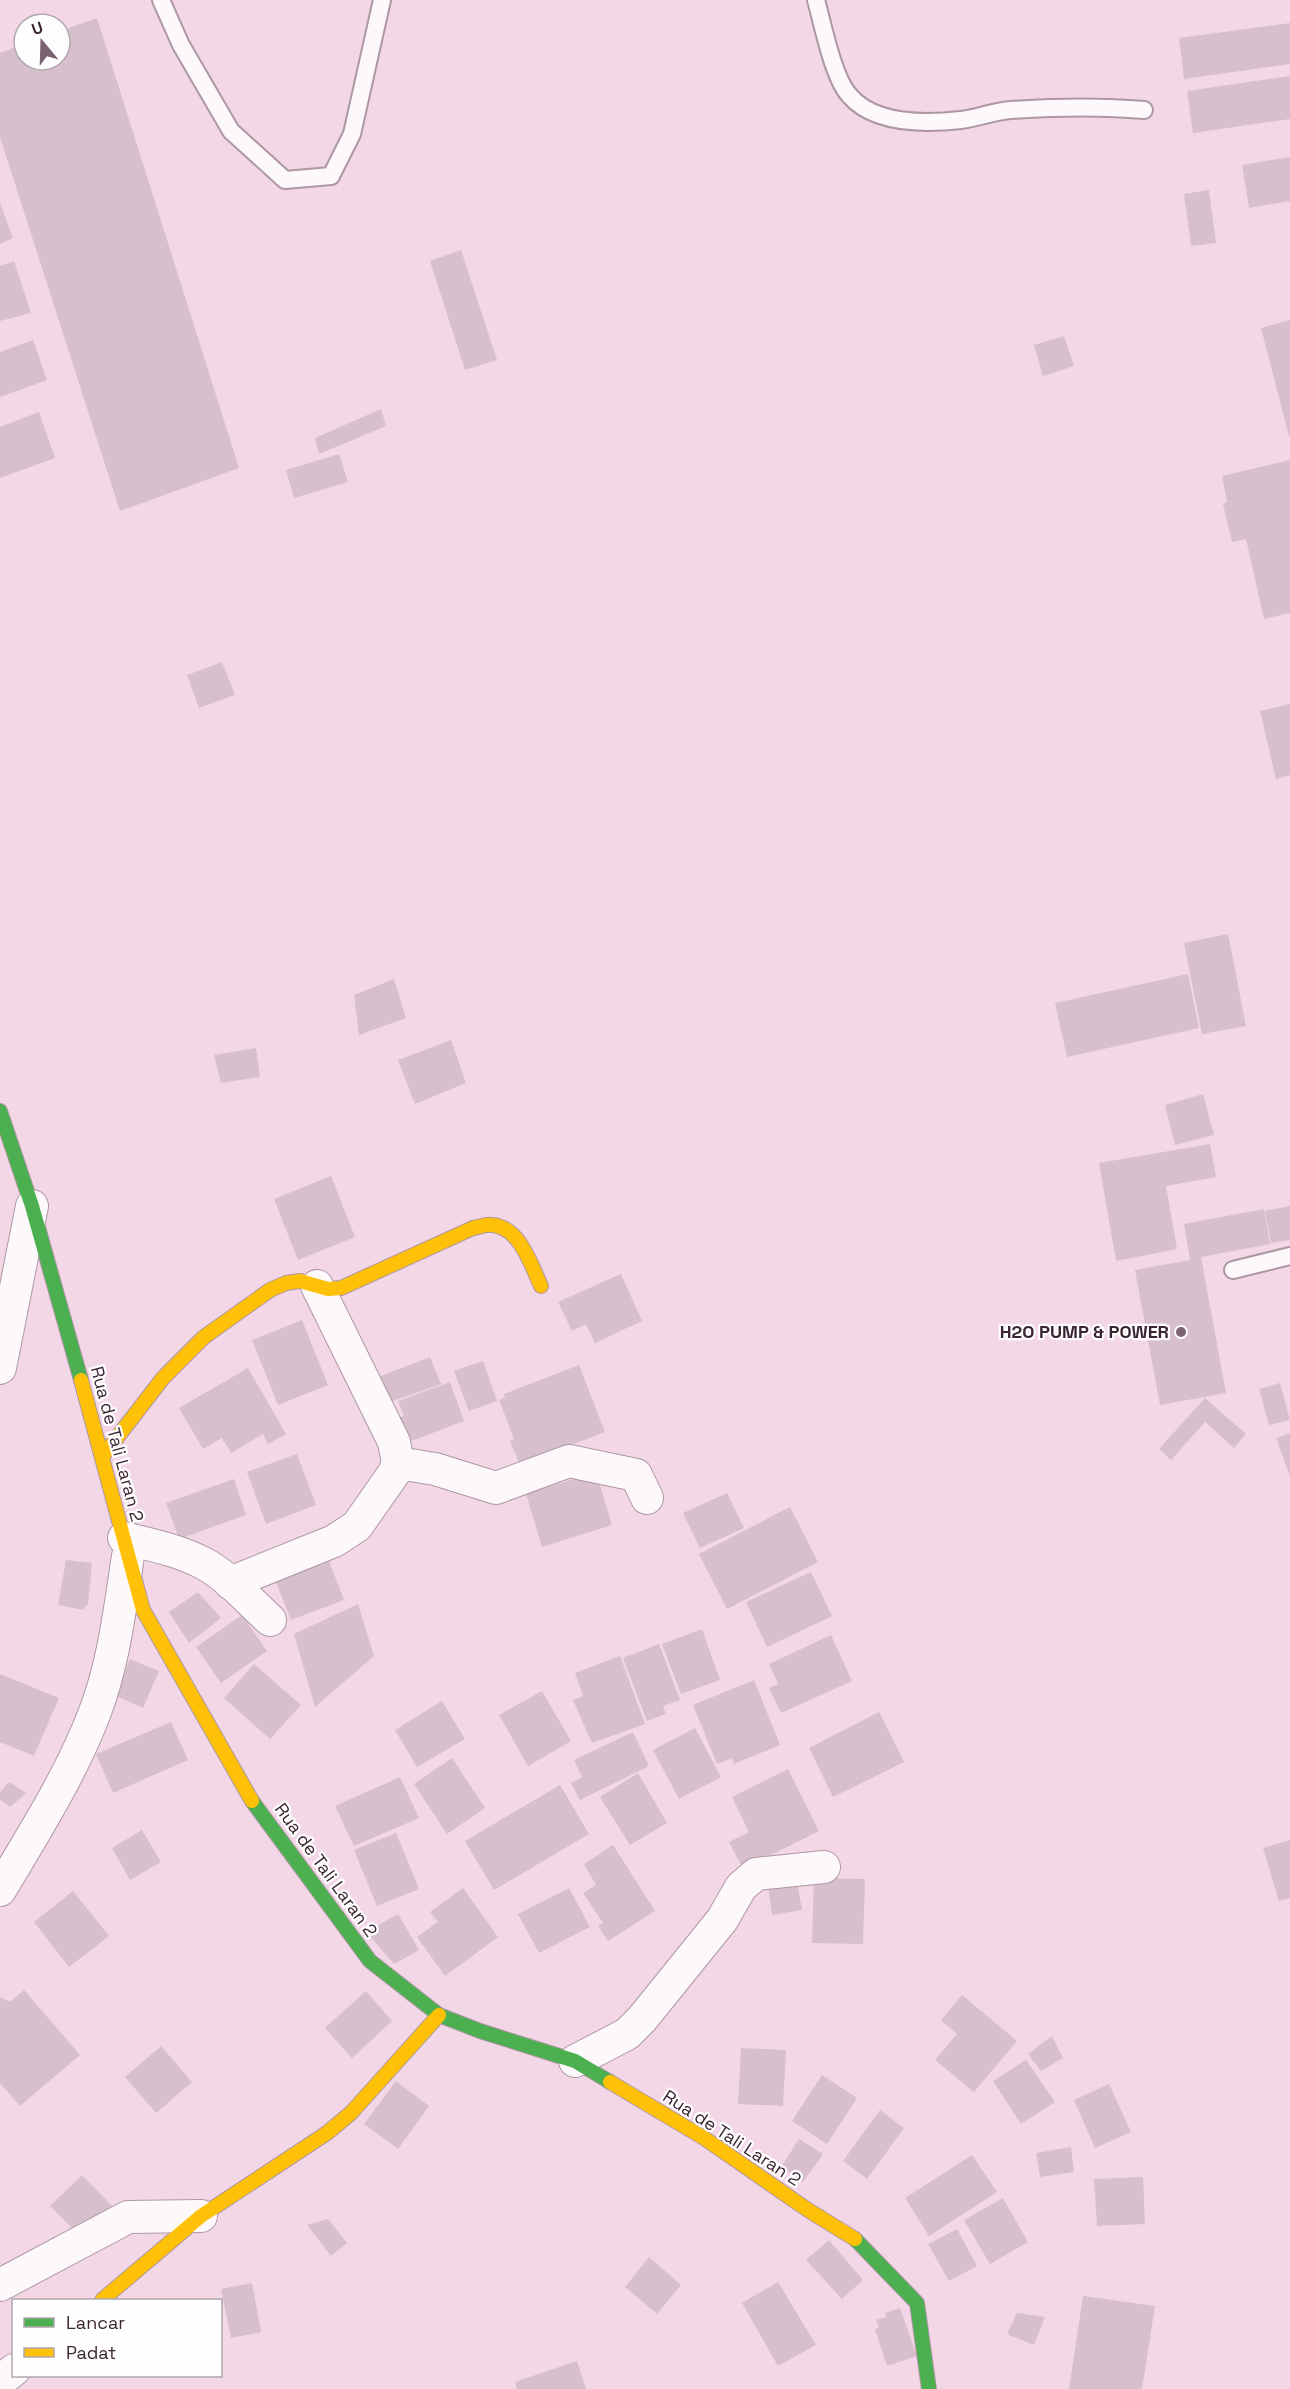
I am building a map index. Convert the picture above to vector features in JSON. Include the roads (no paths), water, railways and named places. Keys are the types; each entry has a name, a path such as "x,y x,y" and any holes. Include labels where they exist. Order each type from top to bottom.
{"street":[{"name":"Rua de Tali Laran 2","path":"0,1111 32,1206 143,1610 250,1798 370,1961 439,2015 480,2031 575,2061 704,2138 808,2210 858,2241 917,2303 929,2389"},
{"path":"0,1368 32,1206"},
{"path":"102,1457 163,1378 204,1337 270,1290 286,1283 300,1281 328,1289 352,1284 473,1228 492,1225 505,1228 516,1236 541,1286"},
{"path":"230,1582 346,1535 366,1516 398,1463 394,1442 317,1286"},
{"path":"398,1463 435,1469 496,1488 569,1461 636,1475 647,1498"},
{"path":"0,1890 51,1804 95,1712 112,1656 126,1547 180,1552 205,1564 230,1582 270,1620"},
{"path":"575,2061 627,2034 642,2019 722,1920 748,1879 756,1874 824,1866"},
{"path":"104,2299 201,2216 327,2133 351,2113 439,2015"},
{"path":"0,2285 128,2217 201,2216"},
{"path":"0,2381 12,2372"}],"lane":[{"path":"161,0 181,45 231,130 285,180 331,176 352,134 382,0"},
{"path":"816,0 838,76 848,95 867,111 886,119 961,120 1007,110 1065,107 1144,110"},
{"path":"1233,1270 1290,1256"}],"place":[{"name":"H2O PUMP & POWER","path":"1181,1332"}]}
